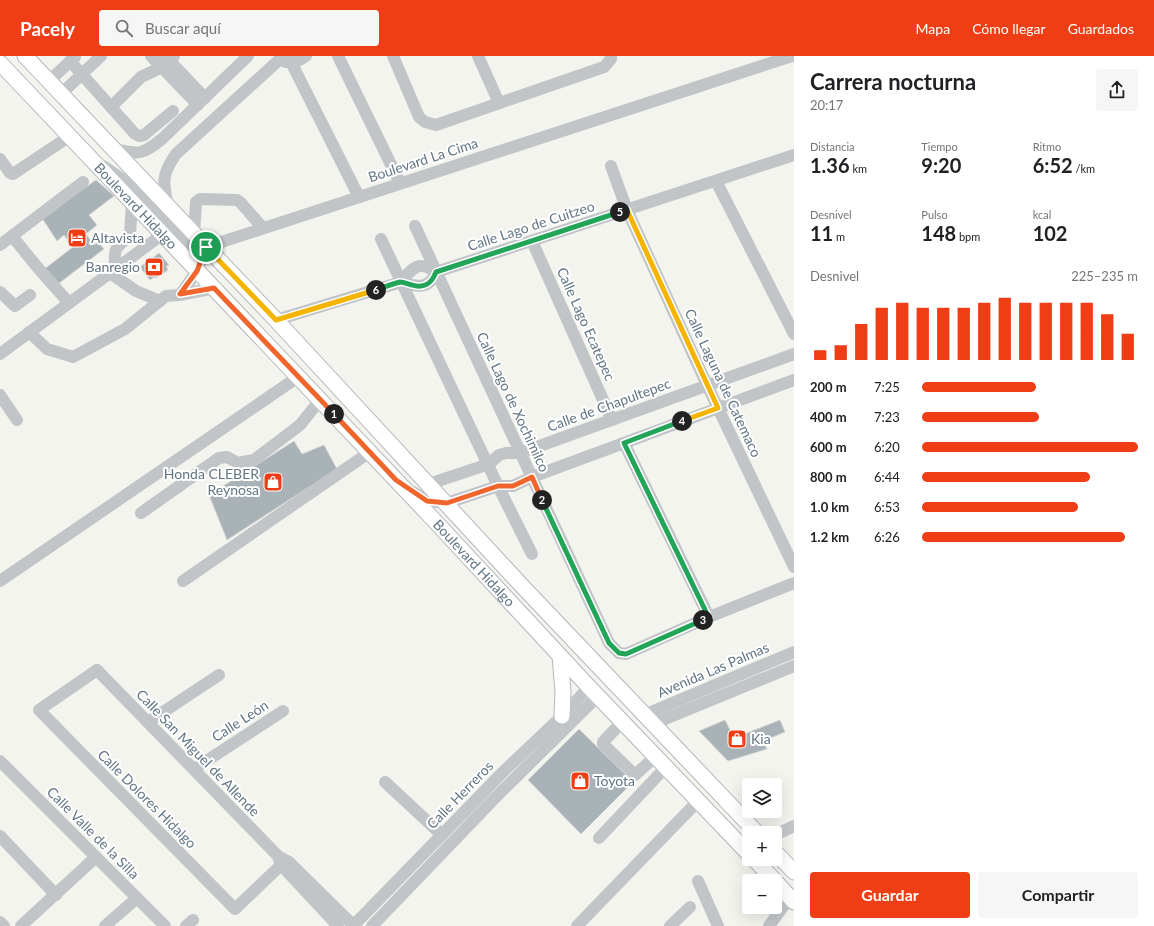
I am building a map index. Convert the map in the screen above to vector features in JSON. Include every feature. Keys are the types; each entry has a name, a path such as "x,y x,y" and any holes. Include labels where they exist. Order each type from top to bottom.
{"main road":[{"name":"Boulevard Hidalgo","path":"25,56 276,320 648,720 750,826"},
{"name":"Boulevard Hidalgo","path":"2,69 70,136 433,518 622,722 699,800 742,846"},
{"path":"396,480 419,488 425,481"},
{"path":"433,518 436,507 447,503"},
{"path":"560,656 563,691 562,716"},
{"path":"782,859 794,872"},
{"path":"761,866 768,874"},
{"path":"782,888 792,899"}],"street":[{"path":"61,94 101,56"},
{"path":"151,56 168,60 202,101"},
{"path":"113,149 135,154 148,150 162,139 248,56"},
{"path":"168,207 164,188 164,175 168,165 176,154 275,58 291,62 298,61 306,56"},
{"path":"338,56 400,183"},
{"path":"393,56 419,117 425,122 436,125 604,68 611,59 611,56"},
{"path":"478,56 499,104"},
{"name":"Boulevard La Cima","path":"90,158 122,179 182,242 192,246 206,247 792,56"},
{"path":"49,81 73,59 81,74 135,134 139,136 144,135 172,111"},
{"path":"111,107 141,77 168,60"},
{"path":"291,62 359,197"},
{"path":"0,159 10,173 13,174 70,136"},
{"name":"Calle Lago de Cuitzeo","path":"436,272 794,155"},
{"name":"Calle Laguna de Catemaco","path":"611,166 627,210 707,385 794,567"},
{"path":"716,181 794,334"},
{"path":"0,245 83,182"},
{"path":"194,235 196,202 200,199 237,200 262,228"},
{"path":"112,271 115,249 130,235 132,202"},
{"name":"Calle Lago de Xochimilco","path":"415,226 609,643 619,653 626,654 709,618"},
{"path":"0,354 163,234"},
{"path":"12,236 69,303"},
{"path":"382,239 401,282 489,464 498,486 532,554"},
{"name":"Calle Lago Ecatepec","path":"532,241 612,420"},
{"path":"180,294 197,271 206,247"},
{"path":"276,320 401,282 414,286 429,284 436,272 428,267 416,267 410,270 401,282"},
{"path":"112,271 136,291 160,300"},
{"path":"29,332 47,349 73,357 125,329 166,296 214,288"},
{"path":"0,292 14,306 30,295"},
{"name":"Calle de Chapultepec","path":"425,481 489,464 506,452 520,453 794,354"},
{"path":"0,581 298,377"},
{"path":"396,480 427,501 447,503 498,486 513,486 532,477 794,380"},
{"path":"0,395 17,420"},
{"path":"141,513 219,458 227,457 238,463 254,460 300,425 320,400"},
{"path":"624,443 709,618 794,583"},
{"path":"183,581 370,452"},
{"path":"425,481 427,501 433,518"},
{"name":"Avenida Las Palmas","path":"648,720 794,652"},
{"name":"Avenida Las Palmas","path":"680,706 794,666"},
{"name":"Calle San Miguel de Allende","path":"39,710 97,670 320,900"},
{"path":"148,722 219,675"},
{"name":"Calle Herreros","path":"353,926 503,772 562,716 594,692"},
{"name":"Calle Herreros","path":"372,926 594,692"},
{"name":"Calle Dolores Hidalgo","path":"39,710 235,909 283,861"},
{"name":"Calle León","path":"194,769 283,711"},
{"path":"622,722 603,742 603,744 635,775 661,762"},
{"name":"Calle Valle de la Silla","path":"0,760 165,926"},
{"path":"599,838 661,762"},
{"path":"386,782 442,835"},
{"path":"577,926 699,800"},
{"path":"782,832 794,826"},
{"path":"0,836 56,895"},
{"path":"21,926 96,857"},
{"path":"698,881 718,926"},
{"path":"390,888 399,898"},
{"path":"105,926 136,898"},
{"path":"769,926 792,899"},
{"path":"320,900 353,926"},
{"path":"320,900 338,926"},
{"path":"670,926 690,907"},
{"path":"0,922 4,926"}],"building":[{"name":"Altavista","path":"96,180 114,196 89,215 97,225 86,234 94,245 98,242 104,249 50,290 38,274 73,247 64,235 57,241 42,218"},
{"name":"Banregio","path":"159,253 169,265 166,266 168,270 150,280 140,267"},
{"name":"Honda CLEBER Reynosa","path":"294,441 302,454 324,445 337,469 227,540 209,495"},
{"name":"Kia","path":"725,720 734,738 780,720 785,732 763,741 767,749 728,761 699,731"},
{"name":"Toyota","path":"579,729 633,782 581,834 528,780"}],"place":[{"name":"Altavista","path":"77,238"},
{"name":"Banregio","path":"154,267"},
{"name":"Honda CLEBER Reynosa","path":"273,482"},
{"name":"Kia","path":"737,739"},
{"name":"Toyota","path":"580,781"}],"route":[{"path":"627,210 718,408 624,443 709,618 626,654 619,653 609,643 532,477 520,484 506,487 498,486 447,503 427,501 396,480 214,288 180,294 197,271 206,247 276,320 401,282 414,286 429,284 436,272 627,210"}]}
